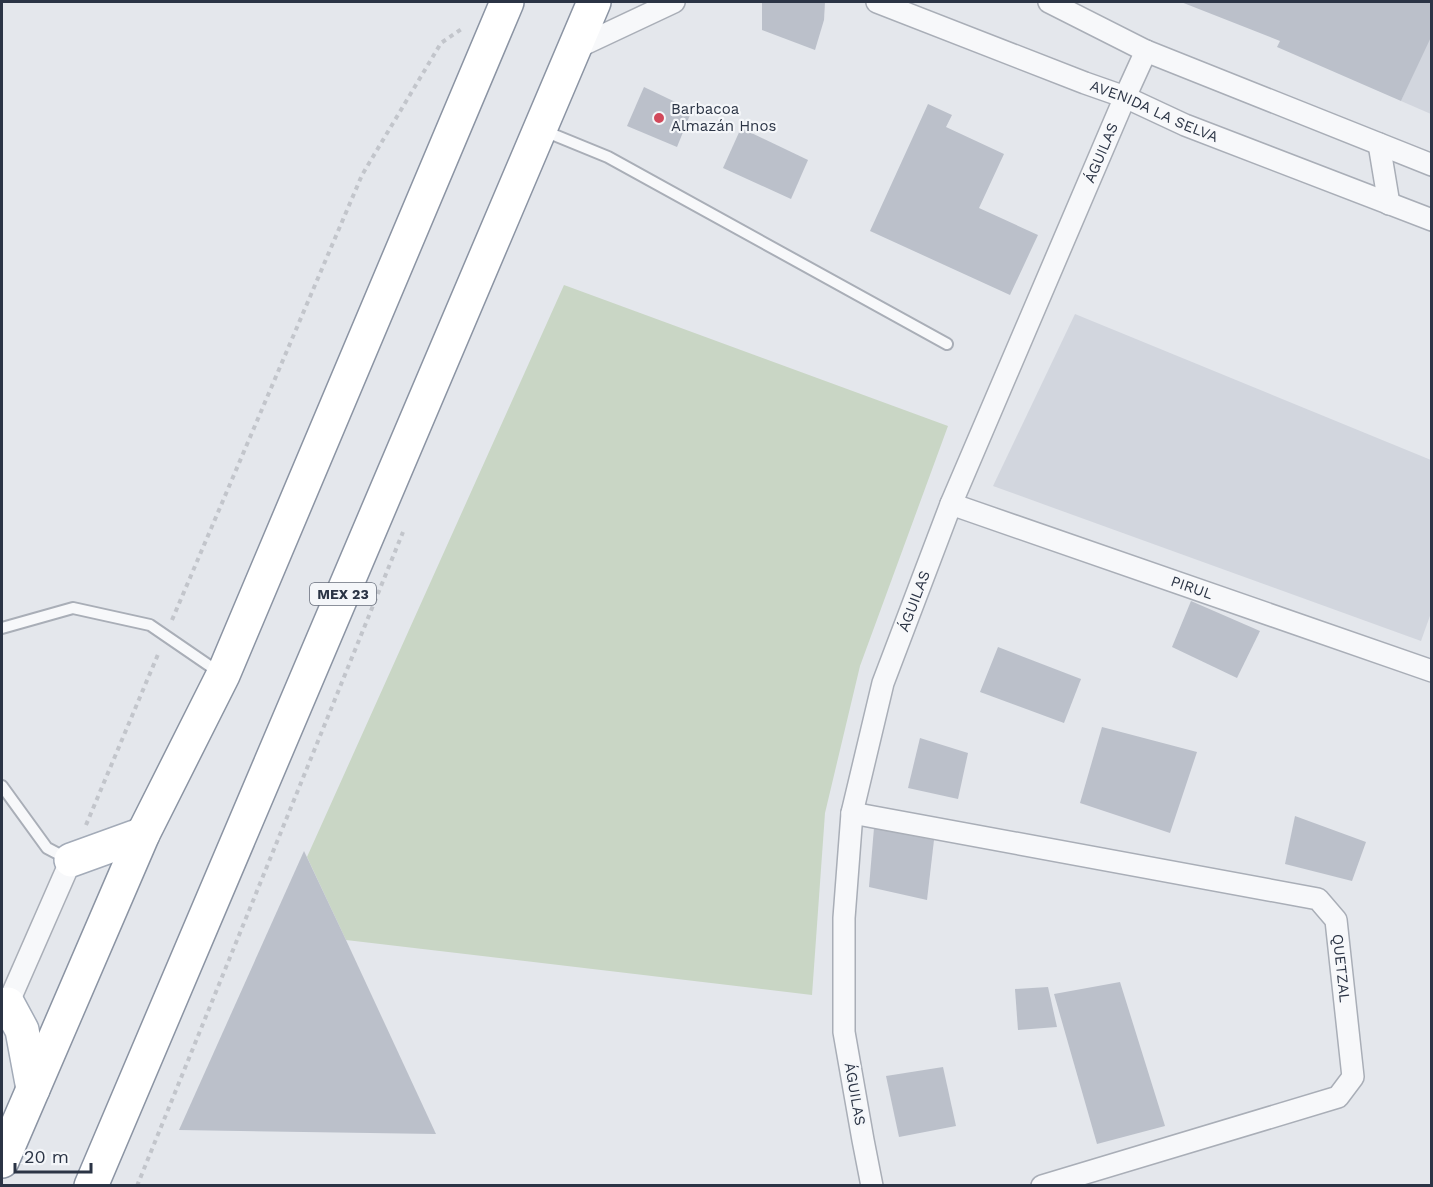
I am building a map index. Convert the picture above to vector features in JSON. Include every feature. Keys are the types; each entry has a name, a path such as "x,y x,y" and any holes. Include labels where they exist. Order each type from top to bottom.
{"main road":[{"path":"2,1161 143,834 223,675 507,2"},
{"name":"MEX 23","path":"91,1185 594,2"},
{"path":"71,860 143,834"},
{"path":"4,1007 22,1030 33,1089"}],"street":[{"path":"574,49 674,2"},
{"name":"AVENIDA LA SELVA","path":"877,2 1125,97 1185,125 1431,220"},
{"path":"1049,2 1146,51 1431,165"},
{"name":"ÁGUILAS","path":"872,1185 844,1032 844,918 852,813 883,683 951,504 1146,51"},
{"path":"1379,144 1389,204"},
{"name":"PIRUL","path":"951,504 1431,671"},
{"name":"QUETZAL","path":"852,813 1318,899 1336,920 1353,1077 1338,1097 1042,1185"},
{"path":"4,1007 71,860"}],"lane":[{"path":"541,129 608,157 947,344"},
{"path":"2,628 73,608 150,625 223,675"},
{"path":"2,786 47,848 71,860"}],"path":[{"path":"71,860 362,176 441,43 468,25"},
{"path":"137,1185 406,524"}],"shaded area":[{"path":"1431,35 1431,114 1401,101"},
{"path":"1075,314 1431,460 1431,613 1421,641 993,486"}],"green space":[{"path":"564,285 948,426 860,666 825,813 812,995 346,940 307,857"}],"building":[{"path":"762,2 825,2 824,20 815,50 762,30"},
{"path":"1181,2 1432,2 1432,35 1401,101 1277,47 1280,41"},
{"name":"Barbacoa Almazán Hnos","path":"644,87 692,110 677,147 627,126"},
{"path":"928,104 952,115 946,127 1004,154 979,208 1038,235 1010,295 870,231"},
{"path":"741,128 808,160 791,199 723,168"},
{"path":"1191,601 1260,631 1237,678 1172,647"},
{"path":"998,647 1081,679 1064,723 980,692"},
{"path":"1102,727 1197,752 1170,833 1080,803"},
{"path":"920,738 968,753 958,799 908,788"},
{"path":"1295,816 1366,842 1352,881 1285,864"},
{"path":"874,828 934,840 927,900 869,887"},
{"path":"304,851 346,940 436,1134 179,1130"},
{"path":"1120,982 1165,1126 1097,1144 1054,994"},
{"path":"1048,987 1057,1027 1018,1030 1015,989"},
{"path":"943,1067 956,1126 899,1137 886,1076"}],"place":[{"name":"Barbacoa Almazán Hnos","path":"659,118"}]}
